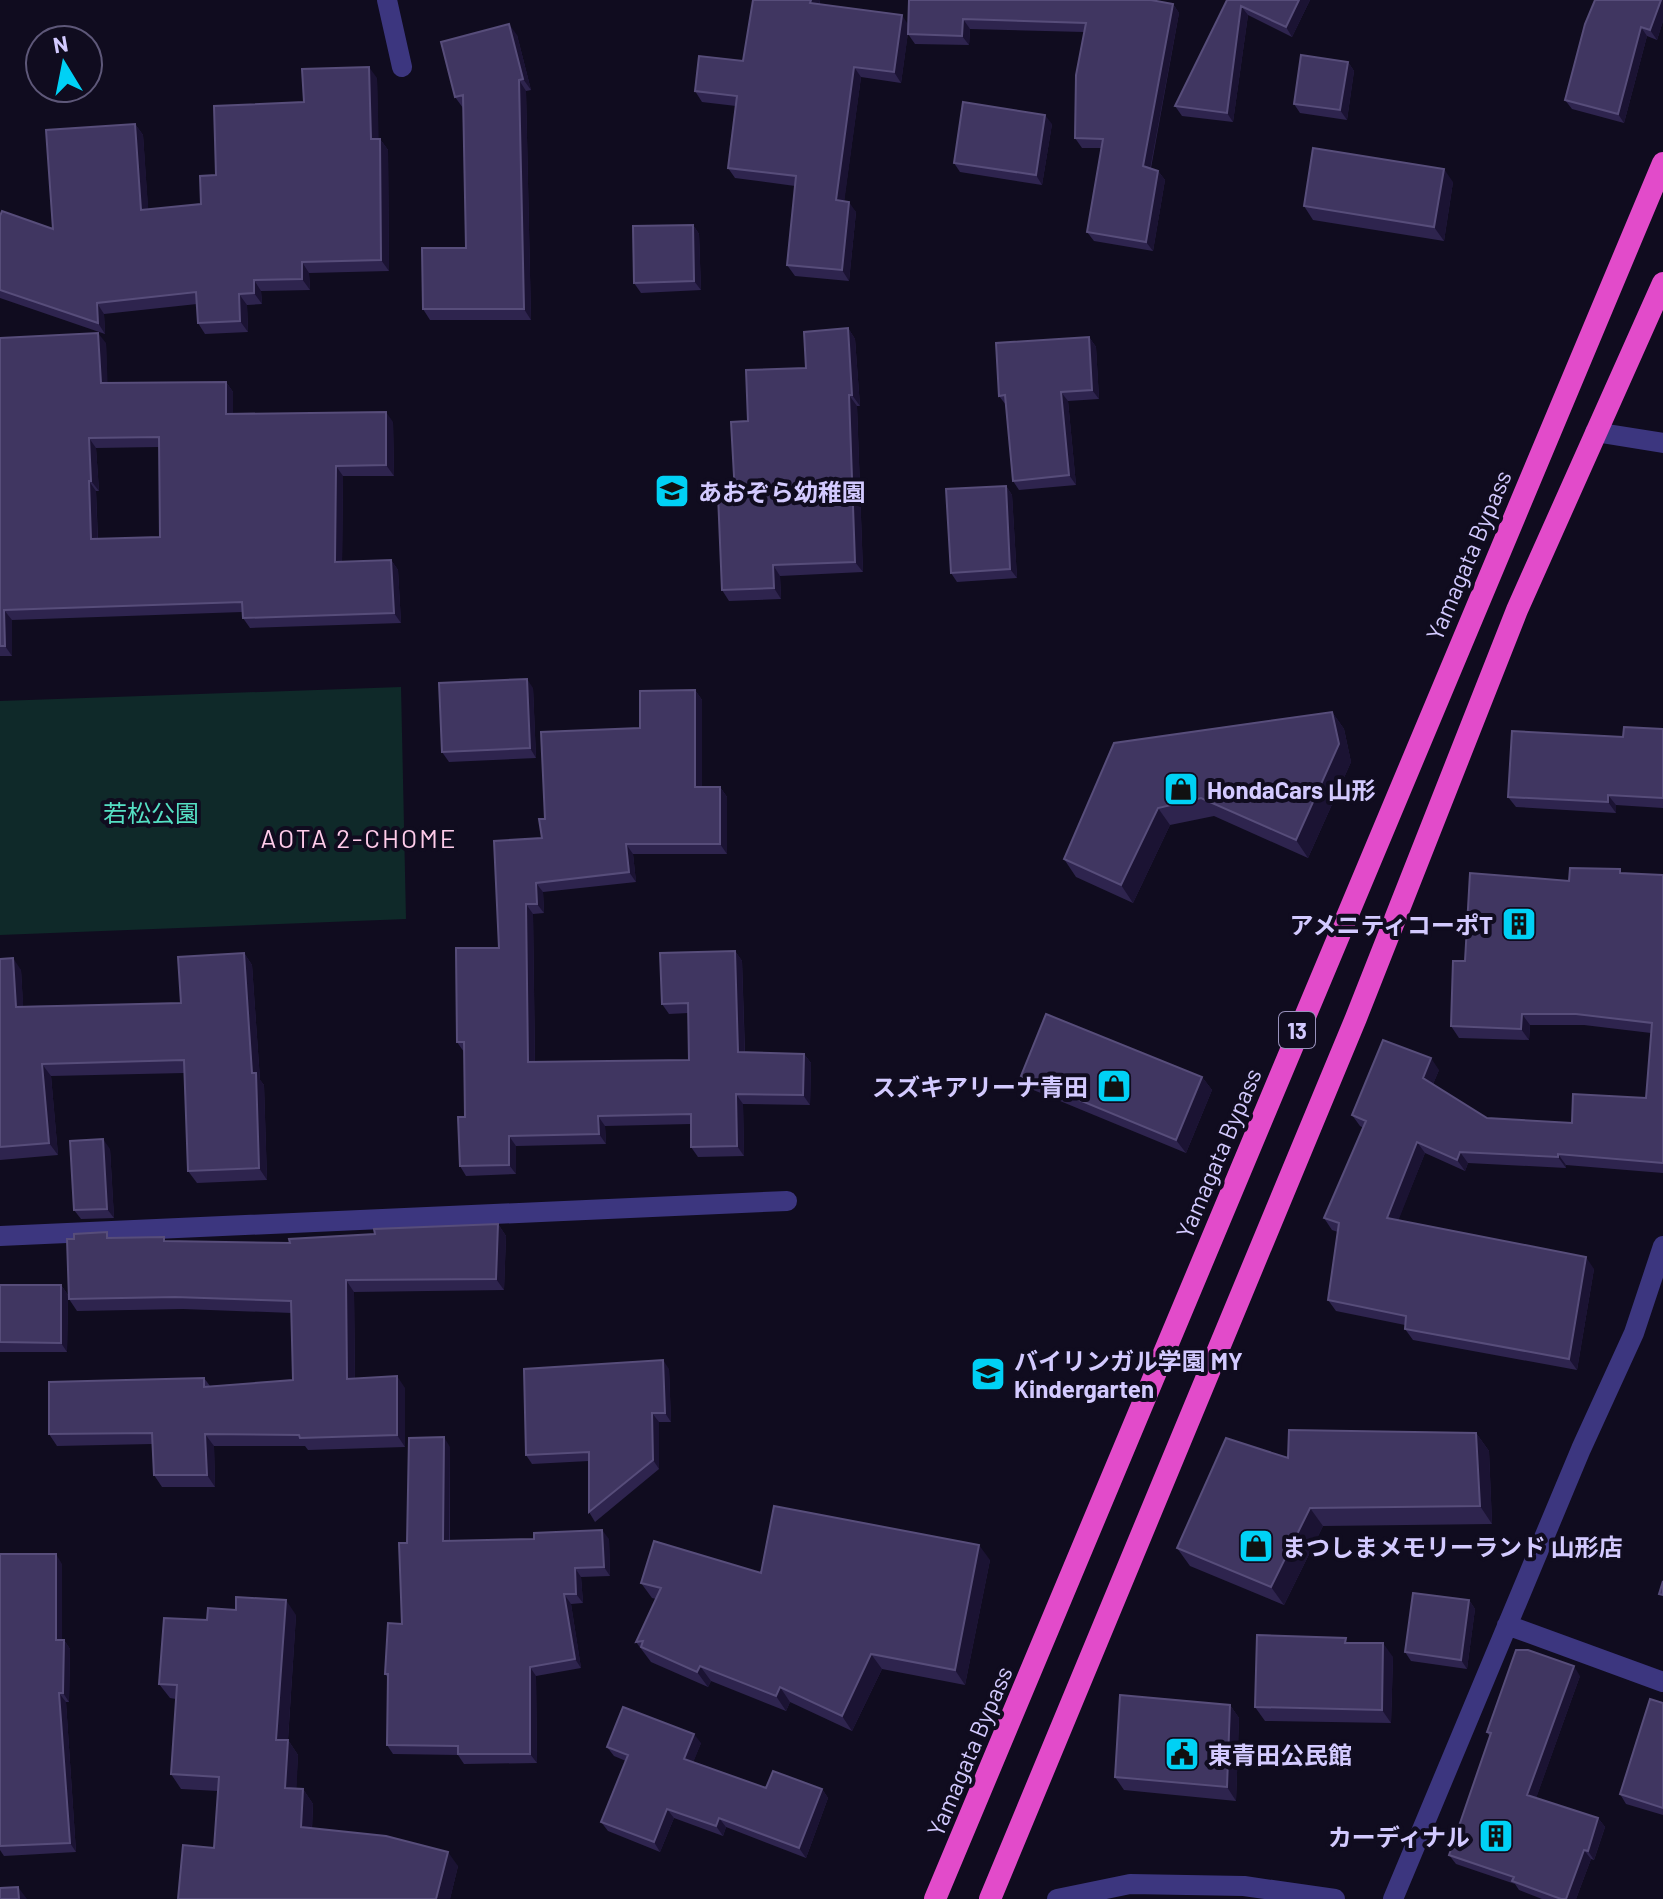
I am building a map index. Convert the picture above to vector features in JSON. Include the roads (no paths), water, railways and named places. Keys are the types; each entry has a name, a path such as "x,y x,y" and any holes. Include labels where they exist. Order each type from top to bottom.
{"highway":[{"name":"Yamagata Bypass","path":"935,1899 1663,163"},
{"name":"13","path":"990,1899 1356,1018 1517,610 1663,283"}],"street":[{"path":"387,0 402,67"},
{"path":"1595,432 1663,443"},
{"path":"0,1236 787,1201"},
{"path":"1393,1899 1507,1625 1634,1333 1663,1246"},
{"path":"1507,1625 1663,1682"},
{"path":"1057,1899 1130,1884 1244,1886 1335,1899"}],"place":[{"name":"あおぞら幼稚園","path":"672,491"},
{"name":"HondaCars 山形","path":"1181,789"},
{"name":"アメニティコーポT","path":"1519,924"},
{"name":"スズキアリーナ青田","path":"1114,1086"},
{"name":"バイリンガル学園 MY Kindergarten","path":"988,1374"},
{"name":"まつしまメモリーランド 山形店","path":"1256,1546"},
{"name":"東青田公民館","path":"1182,1754"},
{"name":"カーディナル","path":"1496,1836"}],"district":[{"name":"AOTA 2-CHOME","path":"359,837"}],"park label":[{"name":"若松公園","path":"151,812"}]}
